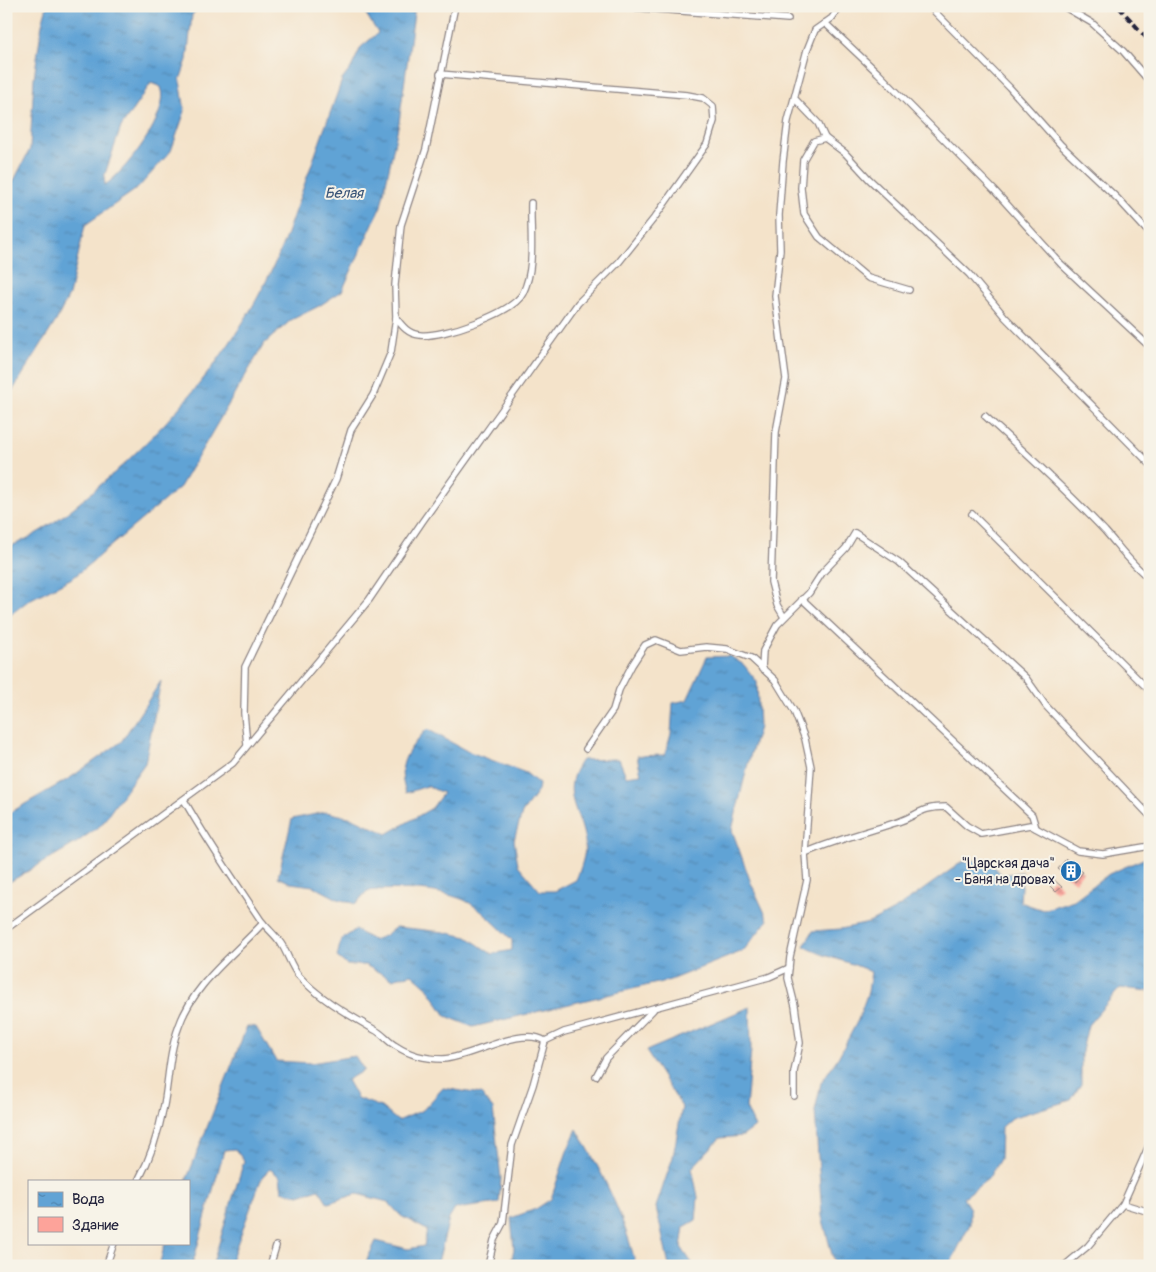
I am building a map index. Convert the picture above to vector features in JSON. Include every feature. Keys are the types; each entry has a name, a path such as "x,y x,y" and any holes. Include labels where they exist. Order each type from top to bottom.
{"lane":[{"path":"247,746 244,712 245,667 257,638 336,479 351,430 373,395 391,352 396,318 395,286 401,225 426,149 455,6"},
{"path":"615,6 788,18"},
{"path":"784,617 777,605 771,582 776,432 786,379 775,296 780,250 779,215 783,160 788,121 809,44 815,30 832,18 840,6"},
{"path":"929,6 1009,87 1061,146 1118,199 1150,234"},
{"path":"1062,6 1092,22 1123,51 1150,82"},
{"path":"825,23 878,73 994,190 1061,264 1150,347"},
{"path":"6,929 184,800 233,762 369,600 422,522 578,303 619,262 688,172 707,144 714,121 713,106 703,98 687,95 440,74"},
{"path":"795,99 818,123 825,138 845,154 969,274 1005,317 1150,464"},
{"path":"825,138 814,142 803,160 801,188 804,214 819,237 868,278 909,290"},
{"path":"396,318 404,329 419,335 442,334 508,308 522,295 530,273 531,202"},
{"path":"985,416 1032,458 1105,531 1137,569 1150,579"},
{"path":"972,514 1150,691"},
{"path":"762,669 763,651 784,617 809,593 822,573 846,548 854,533 899,562 1026,678 1046,706 1150,816"},
{"path":"802,600 1032,815 1036,828"},
{"path":"586,749 614,710 619,690 632,665 645,646 656,640 681,650 706,647 727,649 751,658 775,680 794,711 805,739 811,767 805,854 807,880 788,978 800,1043 794,1072 794,1096"},
{"path":"184,800 263,923 281,944 298,974 358,1022 376,1030 396,1046 415,1056 429,1059 450,1058 522,1038 539,1037 545,1041"},
{"path":"805,854 851,836 900,821 928,807 946,807 967,826 981,834 1030,825 1078,851 1103,854 1150,846"},
{"path":"139,1180 149,1161 164,1105 171,1051 183,1016 192,998 213,973 263,923"},
{"path":"488,1266 494,1240 503,1223 512,1145 533,1085 545,1041 564,1032 769,977 789,968"},
{"path":"596,1076 606,1058 655,1009"},
{"path":"1064,1266 1088,1246 1122,1204 1150,1142"},
{"path":"1122,1204 1150,1212"},
{"path":"106,1266 114,1244"},
{"path":"270,1266 276,1246"}],"water":[{"path":"47,6 200,6 192,15 187,60 180,80 185,111 171,151 138,188 85,225 69,295 56,321 6,401 6,196 30,149 34,78 42,24","holes":["151,83 161,87 163,98 160,111 153,126 124,168 105,185 104,177 121,127"]},
{"name":"Белая","path":"361,6 415,6 399,122 381,206 342,291 319,306 291,320 264,344 180,487 74,577 29,600 6,618 6,548 36,534 76,505 102,484 164,425 208,372 229,344 247,315 282,248 342,80 351,68 361,47 378,33"},
{"path":"730,656 744,665 757,682 759,727 732,830 751,883 768,920 743,951 670,980 473,1027 446,1016 427,987 412,974 392,979 365,965 347,965 337,957 341,940 355,930 373,940 384,936 396,927 444,932 467,937 492,954 512,950 512,940 477,908 453,896 429,891 404,889 367,891 356,904 338,899 313,886 291,883 278,877 292,819 326,812 353,818 387,834 432,808 443,793 427,786 406,793 402,774 405,758 427,729 467,751 526,773 539,784 538,791 522,813 514,840 518,865 540,891 555,891 576,880 584,856 585,842 583,831 571,792 575,772 582,760 619,759 626,776 641,774 637,756 665,755 671,734 673,703 687,700 707,657"},
{"path":"161,681 145,763 101,825 76,843 6,884 6,815 70,778 121,742"},
{"path":"1150,856 1150,991 1120,988 1088,1025 1081,1055 1081,1084 1071,1100 1011,1118 1001,1127 1000,1159 988,1179 963,1198 970,1209 970,1224 949,1266 835,1266 822,1216 815,1111 821,1083 839,1056 858,1020 868,992 871,972 820,954 804,946 813,931 841,929 869,923 896,909 962,862 987,859 1002,875 1022,872 1020,902 1043,910 1074,900 1109,874"},
{"path":"750,1007 751,1050 746,1108 755,1127 743,1136 720,1138 692,1168 698,1197 696,1220 684,1227 681,1247 694,1266 669,1266 656,1207 673,1157 682,1107 646,1051"},
{"path":"247,1026 256,1027 276,1061 311,1063 355,1056 364,1070 347,1080 357,1098 381,1107 398,1121 423,1110 443,1088 481,1094 493,1109 501,1178 499,1203 455,1209 449,1219 437,1266 364,1266 376,1241 408,1249 424,1246 427,1230 401,1216 388,1202 357,1194 328,1203 319,1189 299,1195 282,1191 280,1177 270,1169 262,1177 229,1266 212,1266 244,1161 235,1149 224,1150 192,1266 159,1266 165,1244 190,1244 190,1180 186,1180"},
{"path":"577,1129 612,1196 626,1230 636,1266 510,1266 514,1249 511,1218 536,1209 551,1199 567,1151"}],"building":[{"name":"\"Царская дача\" - Баня на дровах","path":"1066,859 1083,872 1075,882 1058,869"},
{"path":"1053,879 1062,887 1056,892 1048,884"}],"railway":[{"path":"1118,6 1150,42"}],"place":[{"name":"\"Царская дача\" - Баня на дровах","path":"1071,871"}]}
